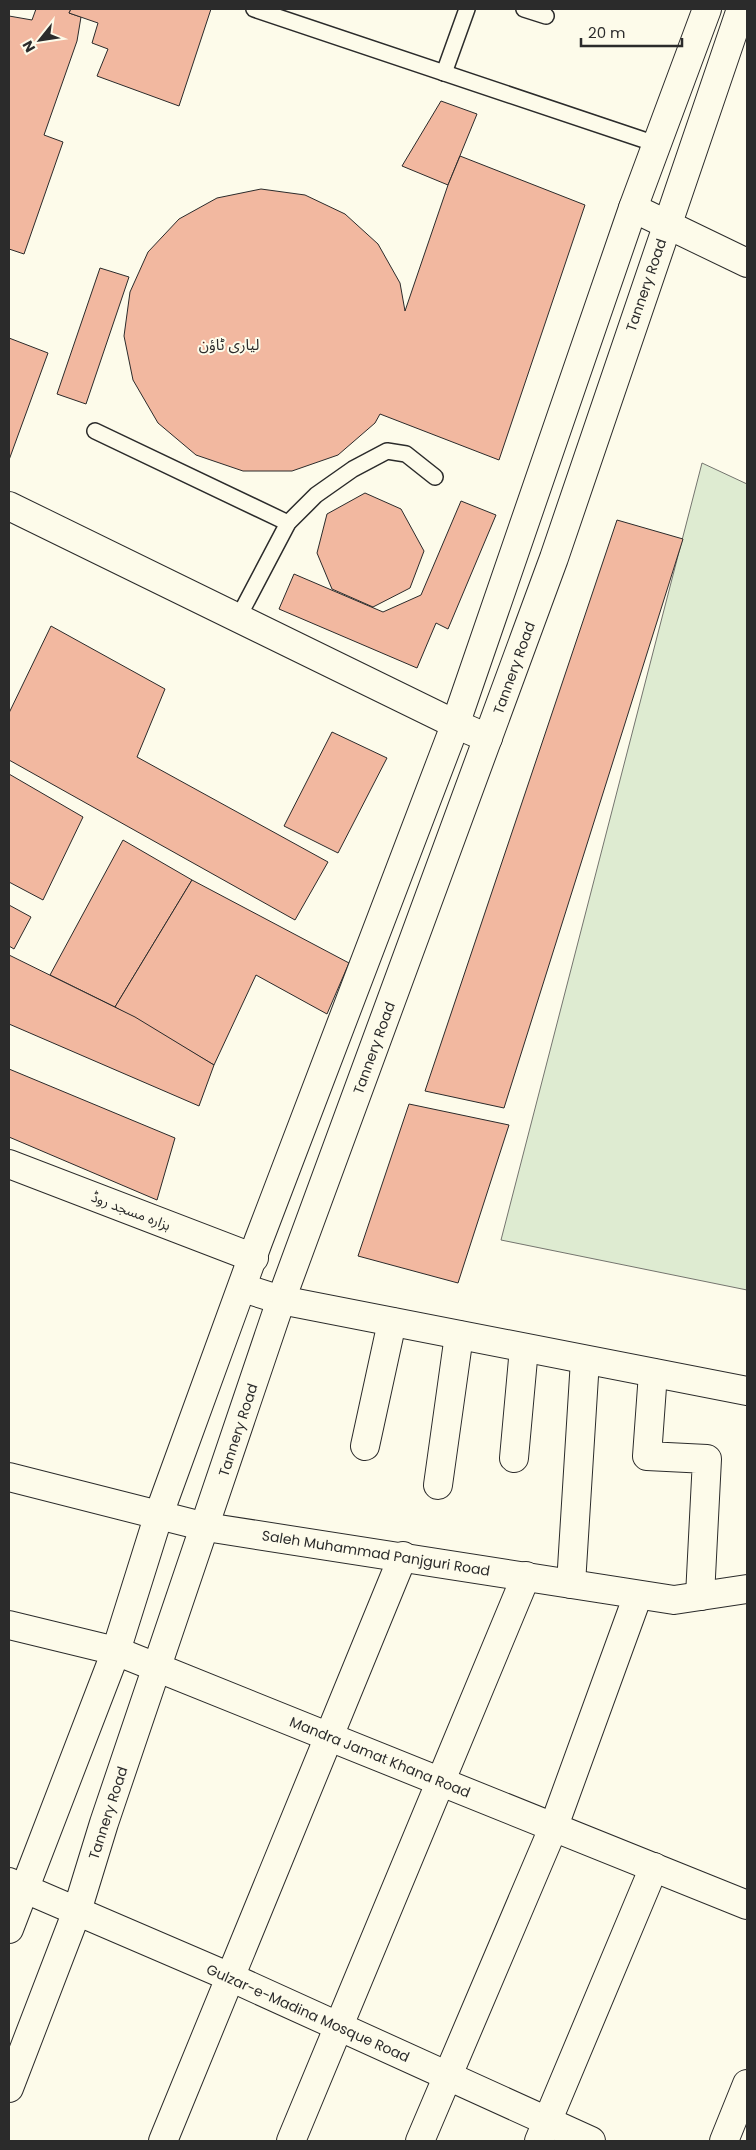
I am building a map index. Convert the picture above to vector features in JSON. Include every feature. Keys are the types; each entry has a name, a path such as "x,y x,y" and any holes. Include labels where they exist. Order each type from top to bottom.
{"street":[{"path":"9,1929 16,1885 116,1651 158,1514 455,724 632,208 707,9"},
{"name":"Tannery Road","path":"9,2088 77,1911 281,1300 554,558 667,224 742,12"},
{"path":"632,208 747,263"},
{"path":"9,506 455,724 488,738"},
{"name":"ہزارہ مسجد روڈ","path":"9,1164 254,1258"},
{"path":"243,1288 281,1300 747,1391"},
{"path":"365,1446 392,1322"},
{"path":"438,1485 458,1335"},
{"path":"514,1458 524,1348"},
{"path":"572,1584 585,1360"},
{"path":"653,1373 647,1456 707,1459 700,1596"},
{"name":"Saleh Muhammad Panjguri Road","path":"9,1478 206,1527 403,1556 638,1595 674,1600 747,1589"},
{"path":"163,2141 330,1738 403,1556"},
{"path":"291,2141 442,1782 526,1576"},
{"path":"420,2141 554,1826 638,1595"},
{"name":"Mandra Jamat Khana Road","path":"9,1625 116,1651 747,1905"},
{"path":"543,2131 654,1867"},
{"name":"Gulzar-e-Madina Mosque Road","path":"16,1885 230,1977 340,2027 447,2077 543,2131 591,2141"},
{"path":"724,2141 747,2084"}],"lane":[{"path":"254,9 656,144"},
{"path":"444,73 467,9"},
{"path":"524,9 546,16"},
{"path":"94,431 288,523"},
{"path":"238,618 288,523 316,495 353,469 387,451 406,454 434,477"}],"green space":[{"path":"702,463 747,484 747,1290 501,1240"}],"building":[{"path":"36,9 71,9 69,13 81,17 77,41 44,135 63,142 24,254 9,249 9,16 32,20"},
{"path":"71,9 211,9 179,106 97,76 108,49 92,43 98,23 69,13"},
{"path":"441,101 477,114 448,185 402,166"},
{"path":"460,156 585,205 499,460 380,414 375,423 338,455 292,471 243,471 196,455 158,423 133,380 124,336 130,292 148,252 179,219 217,198 261,189 305,195 345,214 378,244 400,283 405,311 448,185"},
{"path":"100,268 129,277 86,404 57,394"},
{"path":"9,338 48,353 9,460"},
{"path":"365,493 401,509 424,551 410,588 373,607 332,589 317,553 327,514"},
{"path":"461,501 496,515 448,629 436,623 417,668 279,609 294,574 383,612 421,595"},
{"path":"617,520 683,539 504,1108 425,1091"},
{"path":"51,626 165,689 137,757 328,862 295,920 9,760 9,713"},
{"path":"332,732 387,758 338,853 284,826"},
{"path":"9,774 83,817 43,900 9,882"},
{"path":"123,840 192,880 115,1007 50,975"},
{"path":"192,880 349,963 327,1014 256,975 214,1065 115,1007"},
{"path":"9,905 31,917 14,949 9,946"},
{"path":"9,955 135,1017 214,1065 199,1106 9,1024"},
{"path":"9,1069 175,1138 157,1200 9,1137"},
{"path":"409,1104 509,1125 458,1283 358,1256"}],"district":[{"name":"لیاری ٹاؤن","path":"229,344"}]}
